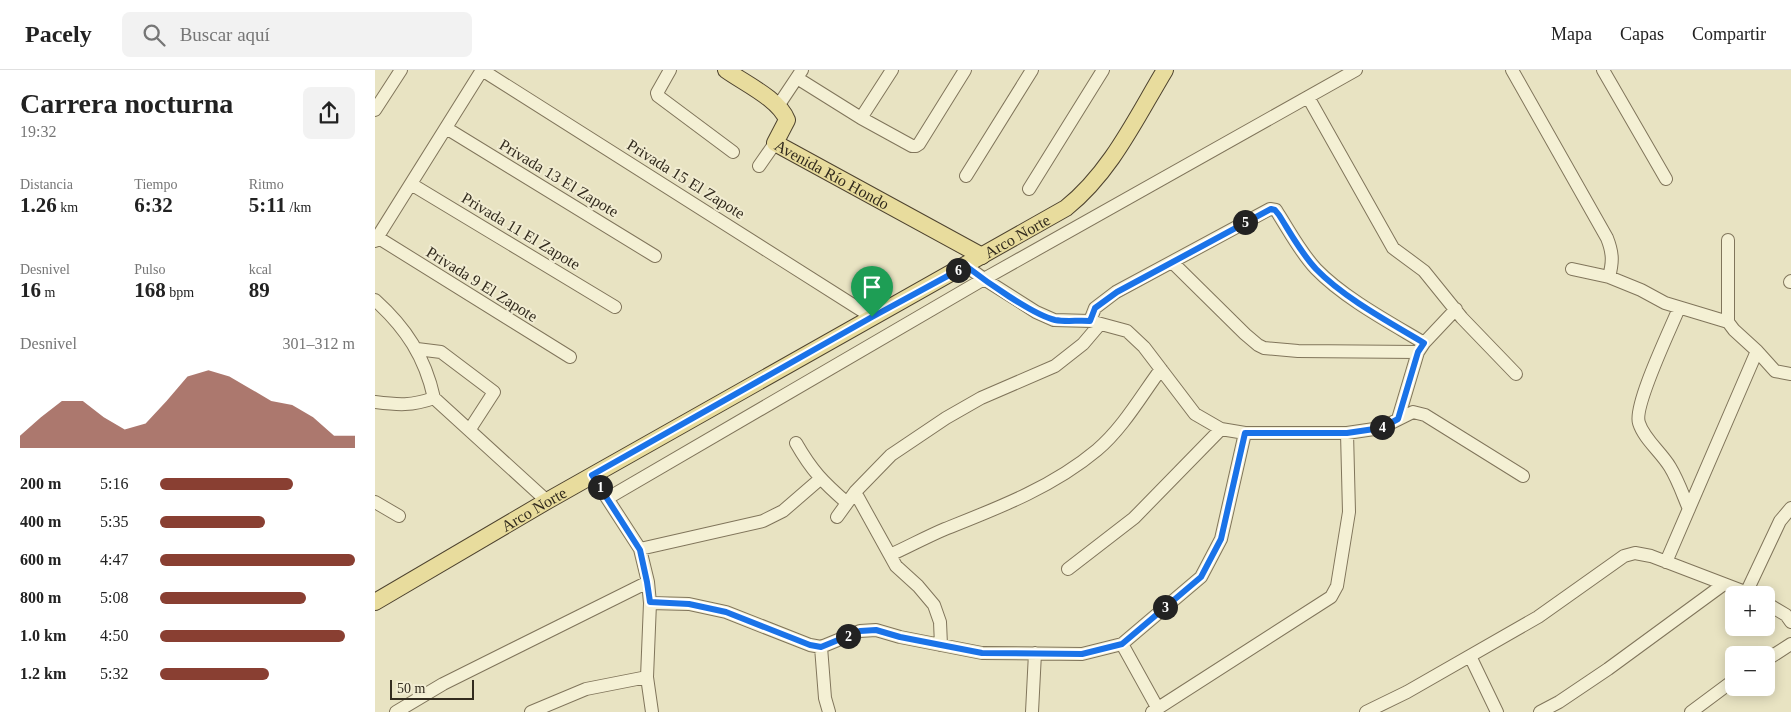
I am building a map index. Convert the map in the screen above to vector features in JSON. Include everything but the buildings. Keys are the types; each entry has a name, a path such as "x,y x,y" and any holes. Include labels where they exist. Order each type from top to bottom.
{"main road":[{"path":"727,70 778,106"},
{"name":"Arco Norte","path":"375,602 592,475 1066,208 1092,186 1107,166 1165,70"},
{"name":"Avenida Río Hondo","path":"778,106 787,120 775,143 983,256"}],"street":[{"path":"375,110 401,70"},
{"path":"376,239 483,70"},
{"name":"Privada 15 El Zapote","path":"483,70 872,317"},
{"path":"670,70 657,93 658,96 733,152"},
{"path":"861,118 892,70"},
{"path":"778,106 799,74 861,118 912,146 916,146 965,70"},
{"path":"966,176 1032,70"},
{"path":"1029,190 1103,70"},
{"path":"608,498 984,280 1356,70"},
{"path":"1512,70 1607,238 1612,252 1613,263 1609,277"},
{"path":"1603,70 1666,179"},
{"path":"1308,97 1393,248 1424,271 1481,338 1516,374"},
{"name":"Privada 13 El Zapote","path":"446,128 655,256"},
{"path":"759,166 775,143"},
{"name":"Privada 11 El Zapote","path":"411,184 615,307"},
{"path":"837,517 855,492 891,455 946,418 981,398 1055,366 1083,344 1095,322 1095,308 1100,302 1271,209 1275,210 1302,252 1316,269 1337,288 1421,348"},
{"name":"Privada 9 El Zapote","path":"376,239 570,358"},
{"path":"1728,240 1728,322 1775,371 1791,374"},
{"path":"1172,262 1245,334 1264,348 1316,352 1421,348"},
{"path":"966,266 984,280 1054,320 1095,322 1127,331 1144,347 1195,414 1221,429 1245,433 1347,433 1381,428 1413,412 1425,415 1523,476"},
{"path":"1572,269 1609,277 1641,290 1665,303 1728,322"},
{"path":"375,300 393,316 417,349 430,378 435,398 547,501"},
{"path":"1679,308 1651,375 1638,421 1641,429 1669,466 1689,509"},
{"path":"1398,419 1421,348 1456,309"},
{"path":"417,349 441,352 494,392 470,429"},
{"path":"1667,562 1757,351"},
{"path":"890,555 1022,497 1064,473 1097,450 1120,426 1161,369"},
{"path":"375,402 418,404 435,398"},
{"path":"1069,569 1134,518 1221,429"},
{"path":"650,602 689,604 726,612 810,645 821,647 860,631 876,630 900,637 982,653 1082,654 1122,644 1201,577 1221,539 1245,433"},
{"path":"1122,644 1155,711 1331,597 1337,586 1349,512 1347,433"},
{"path":"796,443 807,464 820,479 847,502"},
{"path":"592,475 640,550 650,602 647,677 652,712"},
{"path":"640,550 763,521 783,511 820,479"},
{"path":"855,492 896,566 934,604 940,622 941,645"},
{"path":"375,502 399,516"},
{"path":"1753,586 1780,521 1791,508"},
{"path":"1366,712 1407,692 1538,618 1624,556 1635,552 1651,556 1730,586"},
{"path":"396,712 443,684 647,582"},
{"path":"1540,712 1559,702 1607,669 1724,584"},
{"path":"1775,608 1786,615 1791,622"},
{"path":"1775,654 1791,644"},
{"path":"821,647 825,698 829,712"},
{"path":"1033,712 1035,653"},
{"path":"1470,656 1497,712"},
{"path":"531,712 587,689 647,677"},
{"path":"1691,712 1725,687"}],"route":[{"path":"1271,209 1275,210 1279,215 1302,252 1316,269 1337,288 1424,343 1418,352 1398,419 1381,428 1347,433 1245,433 1221,539 1201,577 1122,644 1082,654 982,653 900,637 876,630 860,631 821,647 810,645 726,612 689,604 650,602 640,550 592,475 872,317 966,266 984,280 1054,320 1090,321 1095,308 1100,302 1271,209"}]}
